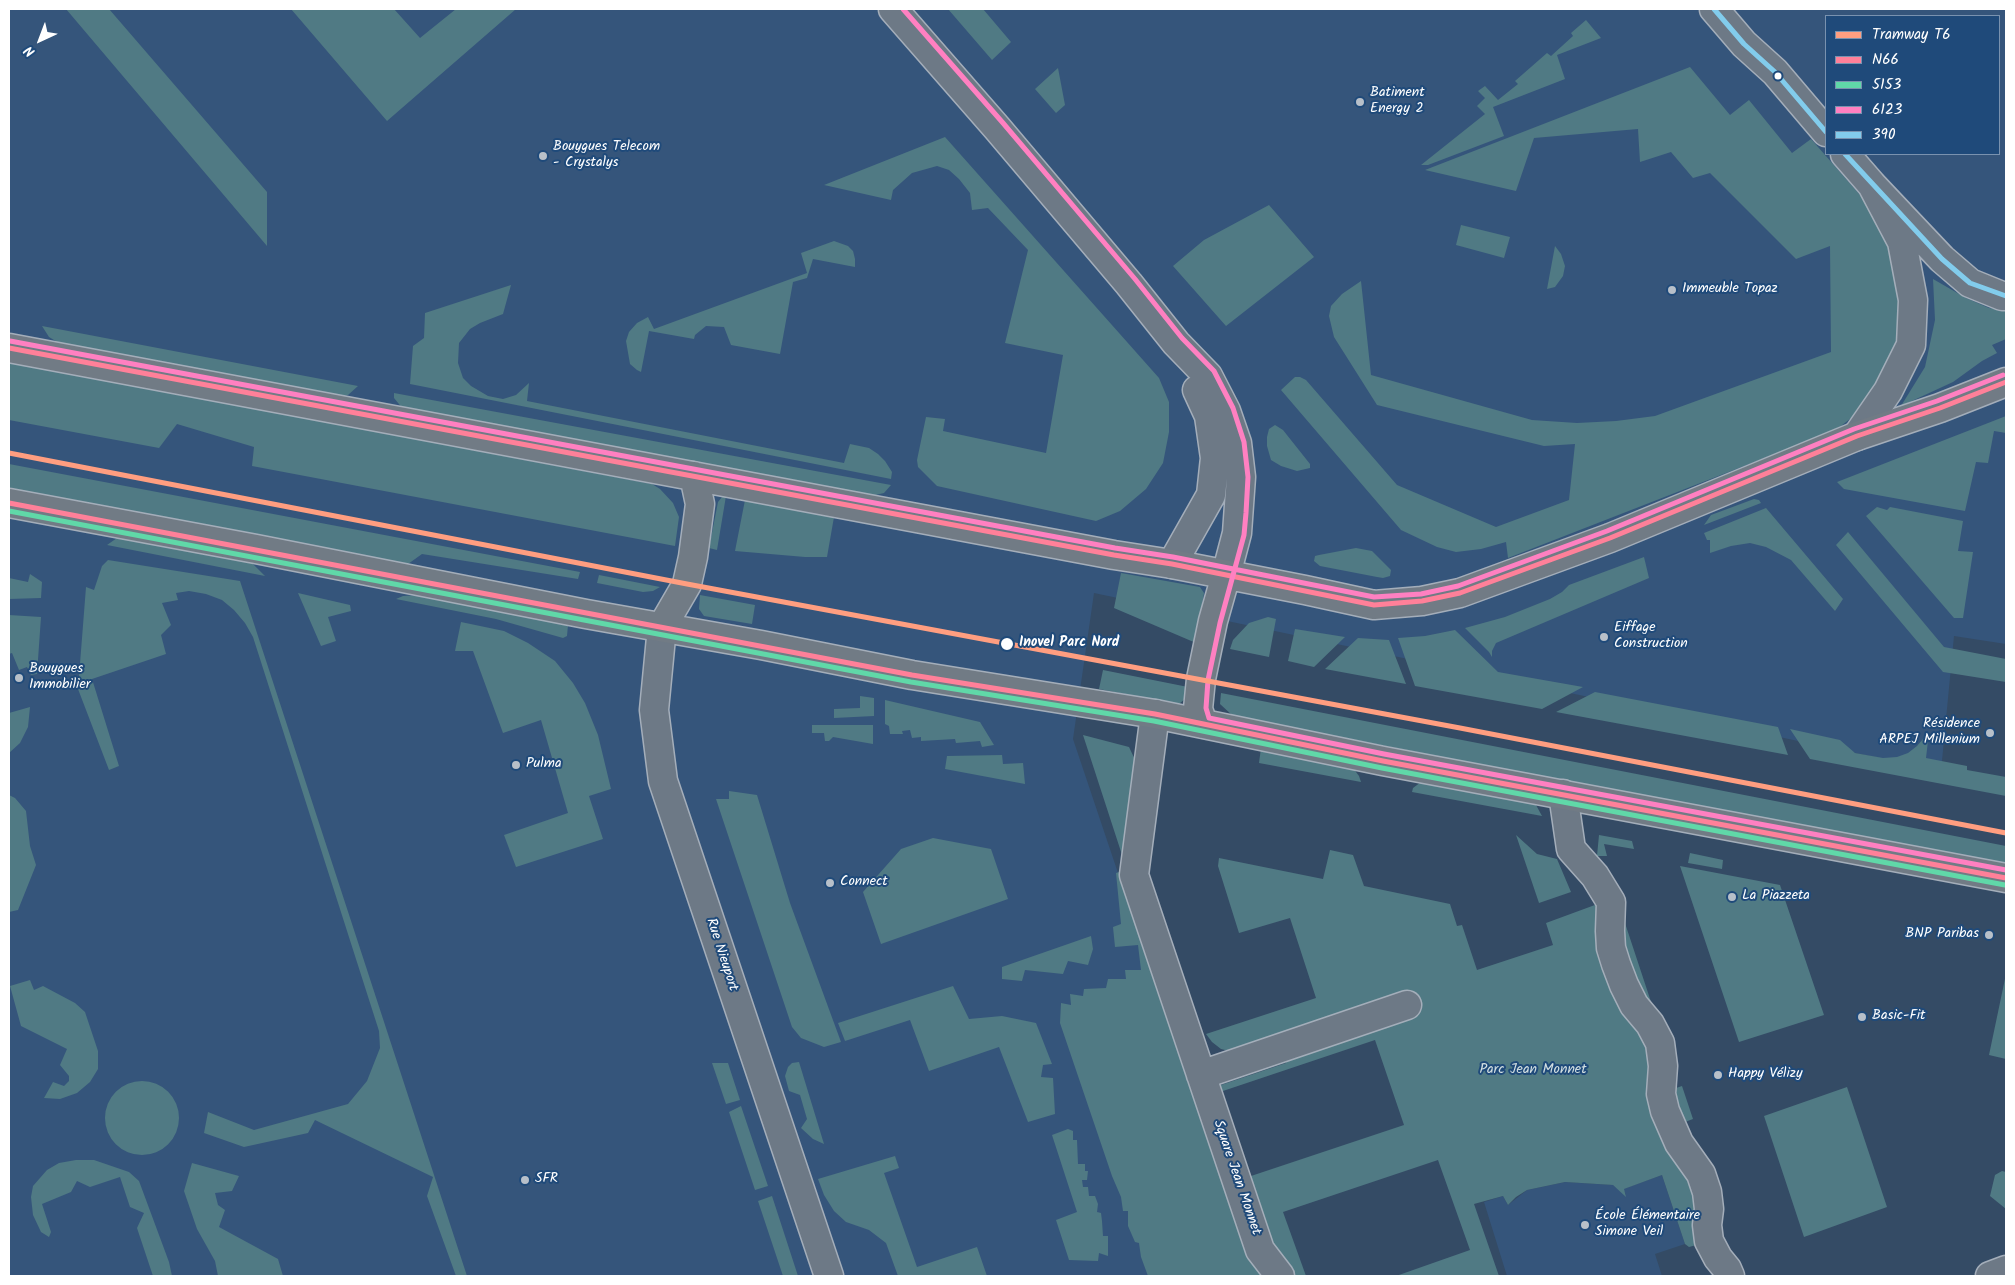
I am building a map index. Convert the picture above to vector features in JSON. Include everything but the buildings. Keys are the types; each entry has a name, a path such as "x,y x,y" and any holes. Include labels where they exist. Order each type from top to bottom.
{"main road":[{"path":"9,348 1094,552 1172,564 1305,590 1374,606 1422,601 1460,593 1610,538 1857,436 1940,408 2006,382"},
{"path":"662,627 687,584 693,557 700,504 694,476"},
{"path":"9,503 912,675 1155,714 1374,759 2006,878"},
{"path":"1203,724 1198,709 1201,679 1212,621 1226,576"}],"street":[{"path":"893,9 1116,269 1176,343 1208,376 1226,411 1237,443 1241,477 1237,533 1226,576"},
{"path":"1714,9 1744,44 1774,72 1825,131"},
{"path":"1846,155 1942,259 1970,283 2006,296"},
{"path":"1857,436 1888,391 1911,344 1913,300 1902,242 1872,185"},
{"path":"1172,564 1212,495 1215,458 1209,416 1176,343"},
{"name":"Rue Nieuport","path":"662,627 654,710 663,781 829,1276"},
{"name":"Square Jean Monnet","path":"1155,714 1134,875 1260,1250 1280,1276"},
{"path":"1563,794 1571,849 1595,876 1611,902 1611,948 1616,964 1634,1004 1650,1024 1660,1043 1663,1066 1661,1094 1665,1111 1679,1143 1700,1174 1707,1192 1709,1240 1730,1276"},
{"path":"1202,1075 1407,1005"},
{"path":"1990,1276 2006,1270"}],"shaded area":[{"name":"Inovel Parc Nord","path":"9,9 2006,9 2006,644 1954,636 1941,771 1094,593 1073,739 1247,1257 1261,1276 9,1276"},
{"name":"École Élémentaire Simone Veil","path":"1662,1175 1685,1244 1655,1254 1662,1276 1507,1276 1484,1202 1503,1196 1508,1205 1527,1190 1565,1182 1613,1185 1626,1195 1623,1189"}],"green space":[{"path":"66,9 109,9 267,192 267,246"},
{"path":"291,9 394,9 420,38 456,9 516,9 387,121"},
{"path":"948,9 983,9 1011,42 992,60"},
{"path":"1586,20 1601,38 1557,55 1565,79 1493,107 1504,136 1428,165 1421,165 1485,114 1477,106 1485,98 1478,91 1485,86 1498,100 1518,84 1515,81 1547,53 1551,56 1573,36 1571,33"},
{"path":"1690,67 1730,115 1749,100 1792,153 1811,139 1861,196 1882,225 1899,262 1905,305 1895,354 1860,411 1841,426 1821,436 1508,558 1506,542 1481,549 1456,552 1437,547 1401,530 1281,390 1295,377 1306,380 1397,485 1496,527 1569,500 1575,444 1544,446 1377,405 1334,337 1329,316 1331,306 1342,294 1361,281 1371,375 1532,420 1577,423 1616,421 1655,416 1831,352 1830,246 1796,259 1710,173 1693,178 1671,152 1640,162 1638,129 1534,138 1516,191 1425,170"},
{"path":"1058,68 1065,105 1056,113 1035,89"},
{"path":"945,137 1159,378 1169,402 1169,432 1163,463 1146,489 1120,511 1096,521 937,486 918,467 917,460 926,417 945,419 943,431 1046,453 1063,355 1005,343 1028,250 988,208 972,210 970,193 949,170 937,166 912,173 893,190 891,200 824,185"},
{"path":"1269,205 1314,257 1226,326 1173,266 1204,240"},
{"path":"1461,225 1510,237 1504,258 1456,245"},
{"path":"834,241 848,246 853,251 855,267 813,259 807,278 793,282 780,354 731,345 724,327 706,326 695,335 694,339 649,331 641,372 630,364 626,341 629,332 637,323 648,317 654,329 807,273 801,253"},
{"path":"1555,246 1561,254 1565,266 1563,276 1555,287 1547,289"},
{"path":"1933,279 1966,298 1989,308 2006,310 2006,339 1992,345 1997,353 1982,361 1953,382 1901,406 1925,367 1935,320"},
{"path":"511,285 503,314 470,329 459,343 458,363 463,378 471,386 488,396 503,399 516,395 529,383 527,401 844,463 850,444 869,448 878,454 892,472 891,479 410,384 413,346 424,338 425,313"},
{"path":"42,326 358,386 348,395 342,397 64,346 49,337"},
{"path":"9,362 652,484 660,489 673,503 679,517 675,546 252,466 254,447 177,424 159,448 9,420"},
{"path":"394,393 891,485 884,493 867,497 403,409 394,398"},
{"path":"2006,416 2006,433 1994,431 1988,463 1976,462 1965,511 1844,489 1837,482"},
{"path":"1275,425 1283,430 1310,464 1310,468 1297,471 1281,466 1271,460 1267,446 1267,437 1269,429"},
{"path":"9,464 580,572 578,579 422,554 408,564 9,489"},
{"path":"726,496 717,550 709,548 718,502 722,497"},
{"path":"1754,499 1759,500 1761,503 1704,525 1711,515"},
{"path":"745,500 834,517 827,557 735,551"},
{"path":"1877,507 1887,510 1890,507 1963,521 1958,551 1973,552 1963,618 1954,618 1866,516"},
{"path":"1766,508 1843,599 1835,611 1791,560 1766,547 1750,543 1731,546 1710,553 1710,540 1707,540 1704,533"},
{"path":"1848,532 1944,647 2006,659 2006,682 1943,672 1836,545"},
{"path":"123,537 250,561 265,576 107,545 117,538"},
{"path":"1356,548 1372,551 1391,570 1390,576 1383,578 1320,566 1314,561 1315,556"},
{"path":"1644,557 1649,578 1496,643 1492,651 1492,657 1465,628 1505,617 1550,599 1569,585"},
{"path":"108,560 240,581 467,1276 456,1276 427,1196 433,1177 315,1120 308,1133 244,1147 204,1133 208,1112 254,1130 348,1104 367,1081 380,1048 379,1031 253,637 245,623 222,600 206,594 189,591 176,593 178,600 162,603 171,625 161,635 166,654 92,679 119,766 109,770 78,689 86,587 94,590 102,566"},
{"path":"1121,573 1200,587 1204,593 1196,643 1114,608"},
{"path":"30,574 42,582 41,598 9,599 9,578 28,582"},
{"path":"599,575 660,587 653,591 643,592 597,583"},
{"path":"298,593 350,605 351,611 328,617 336,641 321,646"},
{"path":"420,595 481,605 568,625 567,636 563,638 496,619 396,599 403,596"},
{"path":"700,595 755,605 752,624 704,616 699,609"},
{"path":"9,615 41,617 37,674 31,675 27,667 19,670 12,653 9,654"},
{"path":"1268,617 1276,619 1269,657 1230,649 1233,640 1249,623"},
{"path":"461,622 504,631 528,643 555,661 573,683 585,703 598,735 611,789 589,796 603,839 516,867 504,835 568,813 541,720 503,733 473,651 455,651"},
{"path":"1295,629 1345,637 1314,667 1288,661"},
{"path":"1455,630 1498,672 1583,687 1542,709 1415,686 1398,638 1425,636"},
{"path":"1358,638 1389,640 1406,684 1325,669"},
{"path":"1103,670 1188,687 1186,698 1179,704 1176,704 1099,689"},
{"path":"1595,692 1778,727 1788,755 1556,712"},
{"path":"1221,693 2006,846 2006,868 1233,716 1220,704"},
{"path":"860,696 874,698 874,716 834,718 834,709 860,708"},
{"path":"885,700 980,722 994,745 982,747 980,741 956,743 955,739 921,741 921,737 912,738 910,730 902,731 903,734 890,734 889,726 885,724"},
{"path":"30,707 28,727 20,743 9,753 9,713"},
{"path":"812,725 873,725 873,744 833,737 829,741 825,741 824,733 812,733"},
{"path":"1790,729 1840,740 1855,753 1883,758 1897,757 1908,753 1929,732 1926,758 1967,766 1967,770 2006,777 2006,796 1810,759"},
{"path":"1083,735 1129,747 1139,768 1124,861"},
{"path":"1261,748 1353,768 1361,782 1259,763"},
{"path":"1002,755 1003,764 1023,763 1025,784 945,769 947,756"},
{"path":"1421,782 1531,801 1536,805 1542,816 1412,792 1413,788"},
{"path":"729,791 757,795 790,903 841,1042 824,1047 801,1038 792,1027 716,799 729,799"},
{"path":"9,795 15,798 26,811 30,846 36,865 18,910 9,912"},
{"path":"1516,835 1537,854 1557,859 1571,892 1539,903"},
{"path":"1599,835 1632,841 1634,849 1604,844 1607,856 1597,856"},
{"path":"933,838 991,849 1008,899 881,944 863,892 901,849"},
{"name":"Parc Jean Monnet","path":"1330,850 1353,855 1364,886 1450,904 1457,926 1462,925 1477,970 1553,945 1546,923 1603,902 1696,1177 1704,1243 1689,1247 1685,1244 1662,1175 1624,1189 1626,1197 1613,1185 1565,1182 1527,1190 1508,1205 1503,1196 1474,1204 1499,1276 1396,1276 1470,1250 1438,1160 1283,1212 1306,1276 1293,1276 1273,1250 1248,1177 1404,1125 1375,1040 1220,1092 1218,1086 1286,1063 1288,1053 1233,1052 1221,1049 1206,1034 1316,998 1290,918 1239,933 1218,866 1219,858 1323,879"},
{"path":"1690,853 1723,860 1722,869 1688,863"},
{"path":"1680,866 1780,885 1824,1015 1739,1042"},
{"path":"1125,870 1270,1276 1148,1276 1141,1257 1139,1243 1135,1242 1128,1226 1128,1211 1123,1211 1121,1197 1112,1176 1060,1023 1061,1003 1071,1005 1070,994 1083,996 1084,989 1106,988 1108,979 1126,979 1125,970 1141,970 1138,945 1115,947 1113,927 1121,924 1116,873"},
{"path":"1622,914 1655,1014 1637,999 1616,917"},
{"path":"1091,936 1093,949 1088,965 1068,961 1063,974 1025,970 1022,981 1002,979 1002,967"},
{"path":"2006,974 2006,1059 1989,1055"},
{"path":"30,980 34,990 43,986 75,1003 85,1012 98,1051 98,1069 90,1082 77,1093 60,1099 44,1098 53,1082 64,1086 69,1081 69,1076 60,1065 67,1049 21,1026 10,986"},
{"path":"953,986 969,1019 1002,1016 1036,1023 1052,1064 1043,1065 1041,1077 1053,1078 1055,1114 1028,1122 999,1047 929,1071 910,1020 845,1041 838,1023"},
{"path":"799,1062 824,1144 813,1139 801,1128 807,1119 800,1095 789,1091 785,1076 788,1067 792,1063"},
{"path":"712,1063 728,1063 740,1100 726,1104"},
{"path":"142,1081 163,1087 173,1097 179,1118 173,1139 163,1149 142,1155 121,1149 111,1139 105,1118 111,1097 121,1087"},
{"path":"1682,1086 1693,1119 1677,1125 1667,1091"},
{"path":"1847,1087 1887,1207 1804,1237 1764,1116"},
{"path":"741,1106 768,1186 755,1190 729,1112"},
{"path":"1068,1129 1073,1131 1073,1140 1077,1140 1078,1164 1085,1164 1085,1171 1088,1171 1087,1180 1082,1180 1083,1187 1088,1187 1089,1196 1095,1196 1098,1204 1097,1212 1101,1213 1103,1236 1108,1236 1108,1256 1099,1253 1098,1261 1069,1260 1056,1220 1077,1212 1052,1135"},
{"path":"895,1156 899,1168 884,1173 917,1267 977,1247 987,1276 898,1276 886,1243 869,1230 846,1222 834,1211 824,1195 818,1179"},
{"path":"76,1160 94,1160 129,1172 139,1181 169,1262 172,1276 153,1276 137,1228 144,1213 130,1207 120,1177 90,1187 77,1181 71,1192 42,1204 51,1232 49,1237 41,1232 33,1215 31,1197 33,1186 47,1170 59,1163"},
{"path":"192,1163 239,1176 232,1191 215,1193 218,1205 225,1210 219,1227 278,1259 283,1276 218,1276 215,1261 197,1229 184,1191"},
{"path":"2002,1171 2006,1172 2006,1209 1990,1196 1995,1175"},
{"path":"772,1196 798,1276 783,1276 758,1201"}],"tram line":[{"name":"T6","path":"9,453 687,584 1460,728 2006,833"}],"transit line":[{"name":"6123","path":"903,9 1003,123 1135,279 1182,338 1214,371 1233,408 1244,442 1248,477 1246,513 1244,535 1220,623 1208,680 1206,708 1209,718 1384,754 2006,870"},
{"name":"390","path":"1714,9 1744,44 1775,72 1825,131"},
{"name":"390","path":"1846,155 1942,259 1970,283 2006,296"},
{"name":"6123","path":"10,341 1115,548 1173,557 1374,597 1421,594 1458,586 1607,531 1854,429 1937,401 2003,375"},
{"name":"N66","path":"9,348 1114,555 1172,564 1374,605 1422,601 1460,593 1610,538 1857,436 1940,408 2006,382"},
{"name":"N66","path":"9,503 912,675 1155,714 1383,761 2006,878"},
{"name":"5153","path":"9,511 911,682 1154,721 1382,768 2005,885"}],"place":[{"name":"Batiment Energy 2","path":"1360,102"},
{"name":"Bouygues Telecom - Crystalys","path":"543,156"},
{"name":"Immeuble Topaz","path":"1672,290"},
{"name":"Eiffage Construction","path":"1604,637"},
{"name":"Inovel Parc Nord","path":"1007,644"},
{"name":"Bouygues Immobilier","path":"19,678"},
{"name":"Résidence ARPEJ Millenium","path":"1990,733"},
{"name":"Pulma","path":"516,765"},
{"name":"Connect","path":"830,883"},
{"name":"La Piazzeta","path":"1732,897"},
{"name":"BNP Paribas","path":"1989,935"},
{"name":"Basic-Fit","path":"1862,1017"},
{"name":"Happy Vélizy","path":"1718,1075"},
{"name":"SFR","path":"525,1180"},
{"name":"École Élémentaire Simone Veil","path":"1585,1225"}]}
